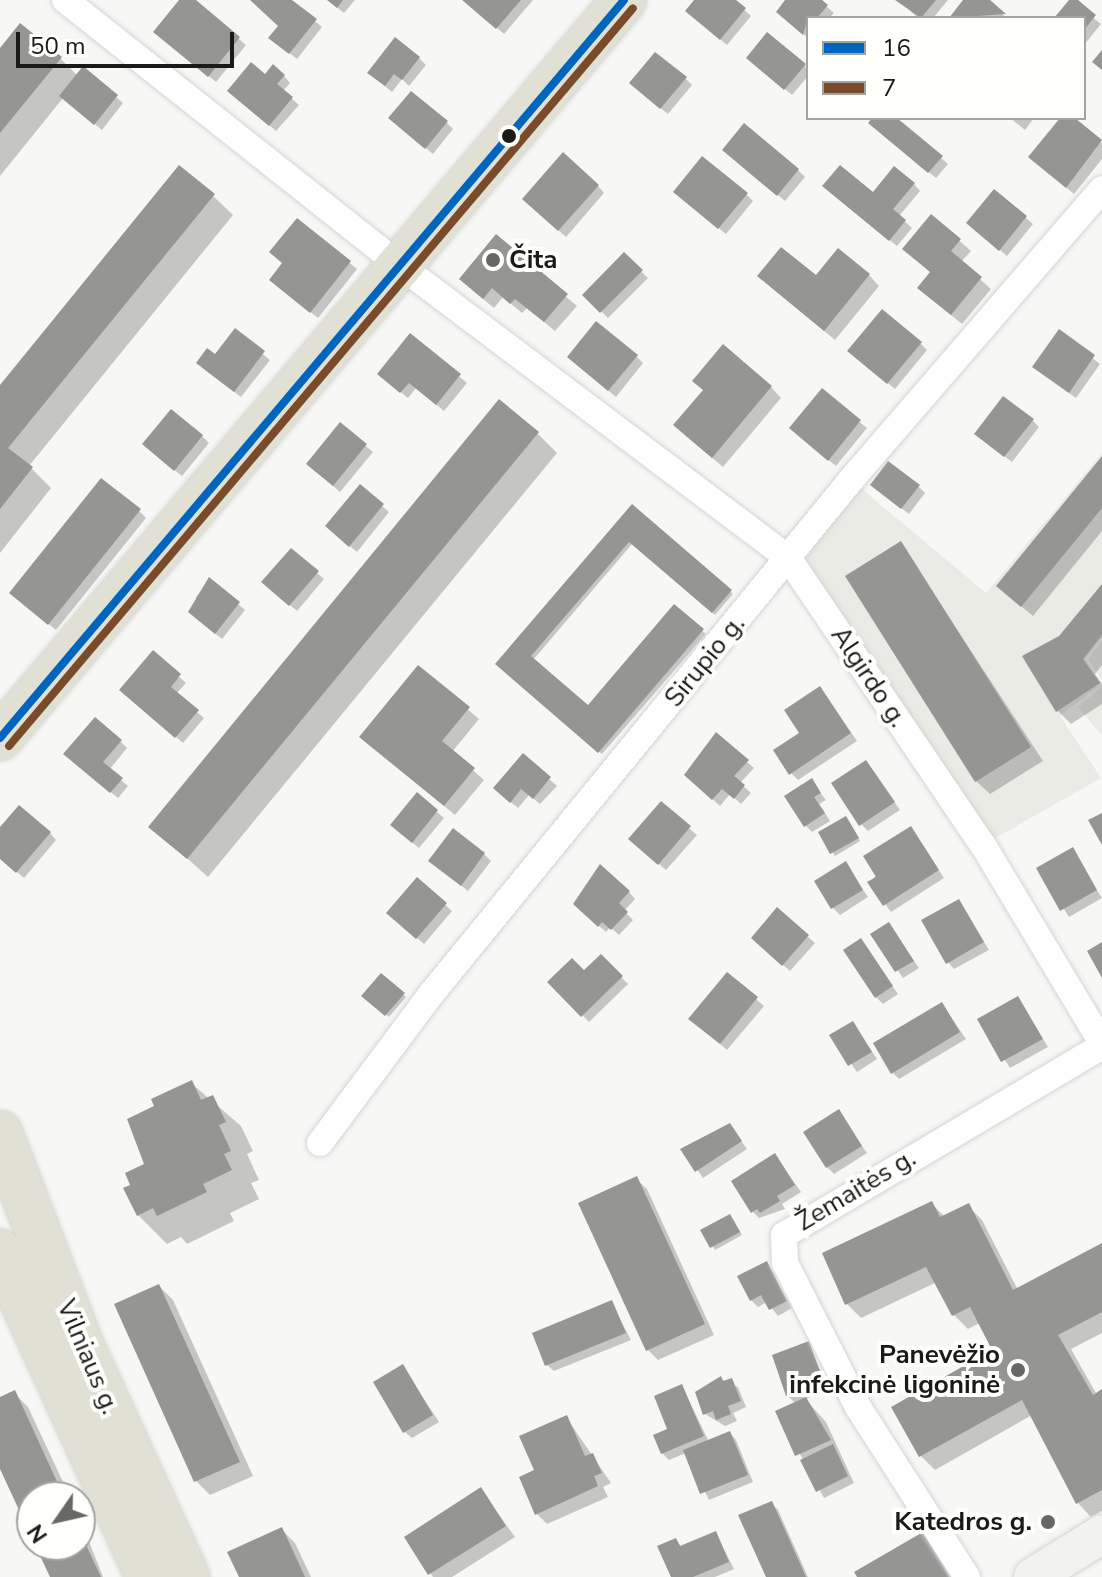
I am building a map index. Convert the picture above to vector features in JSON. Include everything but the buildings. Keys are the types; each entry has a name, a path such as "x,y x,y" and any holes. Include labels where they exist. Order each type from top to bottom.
{"highway":[{"path":"0,738 402,267 624,0"},
{"name":"Vilniaus g.","path":"0,1133 81,1345 187,1577"},
{"name":"Vilniaus g.","path":"0,1252 148,1577"}],"main road":[{"path":"1033,1577 1102,1534"}],"street":[{"name":"Algirdo g.","path":"65,0 402,267 789,559 983,845 1102,1044"},
{"name":"Sirupio g.","path":"320,1143 432,993 789,559 1102,189"},
{"name":"Žemaitės g.","path":"967,1577 858,1407 785,1263 784,1235 1102,1044"}],"shaded area":[{"path":"1102,453 1102,638 1085,659 1102,684 1060,716 1101,778 983,845 789,559 851,480 986,593"},
{"path":"1102,641 1102,681 1088,659"},
{"path":"1102,686 1102,736 1078,707"}],"transit line":[{"name":"16","path":"0,738 624,0"},
{"name":"7","path":"9,746 633,8"}],"place":[{"name":"Čita","path":"493,260"},
{"name":"Panevėžio infekcinė ligoninė","path":"1018,1370"},
{"name":"Katedros g.","path":"1048,1522"}]}
